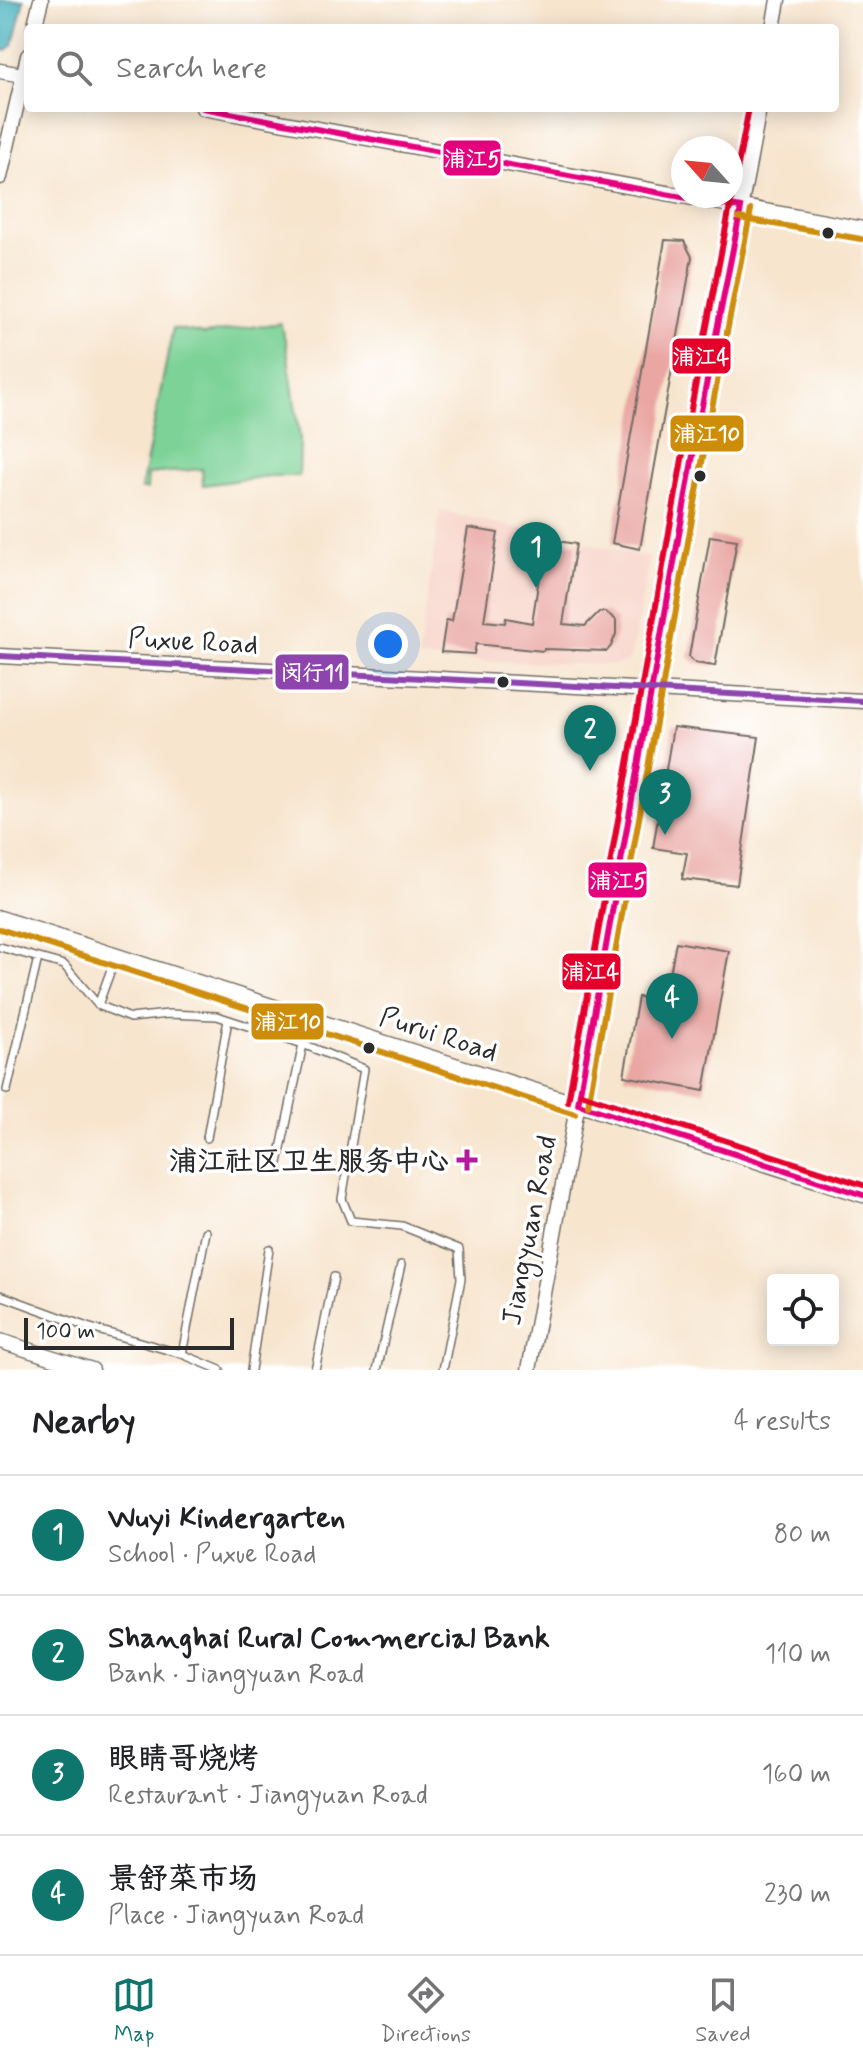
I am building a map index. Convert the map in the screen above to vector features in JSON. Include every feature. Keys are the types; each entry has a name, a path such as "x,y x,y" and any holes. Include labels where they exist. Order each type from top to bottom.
{"street":[{"path":"35,24 41,0"},
{"path":"774,24 778,0"},
{"path":"1,71 24,76"},
{"path":"0,177 24,84"},
{"path":"225,112 671,195"},
{"name":"Jiangyuan Road","path":"743,197 758,112"},
{"path":"741,208 863,229"},
{"name":"Jiangyuan Road","path":"529,1370 700,416 741,208"},
{"name":"Puxue Road","path":"0,656 863,701"},
{"name":"Purui Road","path":"0,918 863,1195"},
{"path":"0,1341 92,1370"}],"lane":[{"path":"0,947 64,965 98,1005 130,1018 168,1014 217,1016 303,1044 364,1069 342,1199 351,1221 402,1226 459,1249 461,1279 443,1370"},
{"path":"98,1005 116,956"},
{"path":"7,1090 38,958"},
{"path":"207,1138 228,1020"},
{"path":"278,1163 303,1044"},
{"path":"182,1354 206,1232"},
{"path":"251,1370 269,1249"},
{"path":"377,1370 401,1265"},
{"path":"315,1370 334,1277"},
{"path":"0,1295 87,1327 182,1354 220,1370"}],"shaded area":[{"path":"440,511 650,557 631,656 626,662 614,665 418,659"}],"green space":[{"path":"280,323 286,343 300,439 299,476 269,476 203,485 202,469 148,474 147,489 141,489 173,328 205,334"}],"water":[{"path":"0,0 24,0 13,45 6,51 0,50"}],"building":[{"path":"665,240 684,241 692,257 640,549 612,543"},
{"path":"468,528 498,533 484,621 505,623 506,618 532,623 545,539 576,544 563,624 585,626 599,612 606,612 616,620 616,634 607,651 543,651 476,644 474,654 441,652 446,620 452,621"},
{"path":"710,536 737,540 715,666 695,663 689,657"},
{"path":"673,727 759,737 737,885 682,879 687,853 653,848"},
{"path":"676,942 729,951 704,1091 624,1076 638,997 665,1001"}],"transit line":[{"name":"浦江5","path":"225,112 671,195"},
{"name":"浦江4","path":"568,1102 690,414 748,112"},
{"name":"浦江5","path":"578,1104 700,416 741,208"},
{"name":"浦江10","path":"588,1106 710,418 751,210"},
{"name":"浦江10","path":"739,218 861,239"},
{"name":"闵行11","path":"0,656 863,701"},
{"name":"浦江10","path":"0,929 575,1114"},
{"name":"浦江4","path":"581,1094 863,1185"},
{"name":"浦江5","path":"578,1104 863,1195"}],"place":[{"name":"Wuyi Kindergarten","path":"536,588"},
{"name":"Shanghai Rural Commercial Bank","path":"590,771"},
{"name":"眼睛哥烧烤","path":"665,835"},
{"name":"景舒菜市场","path":"672,1039"},
{"name":"浦江社区卫生服务中心","path":"467,1160"}]}
